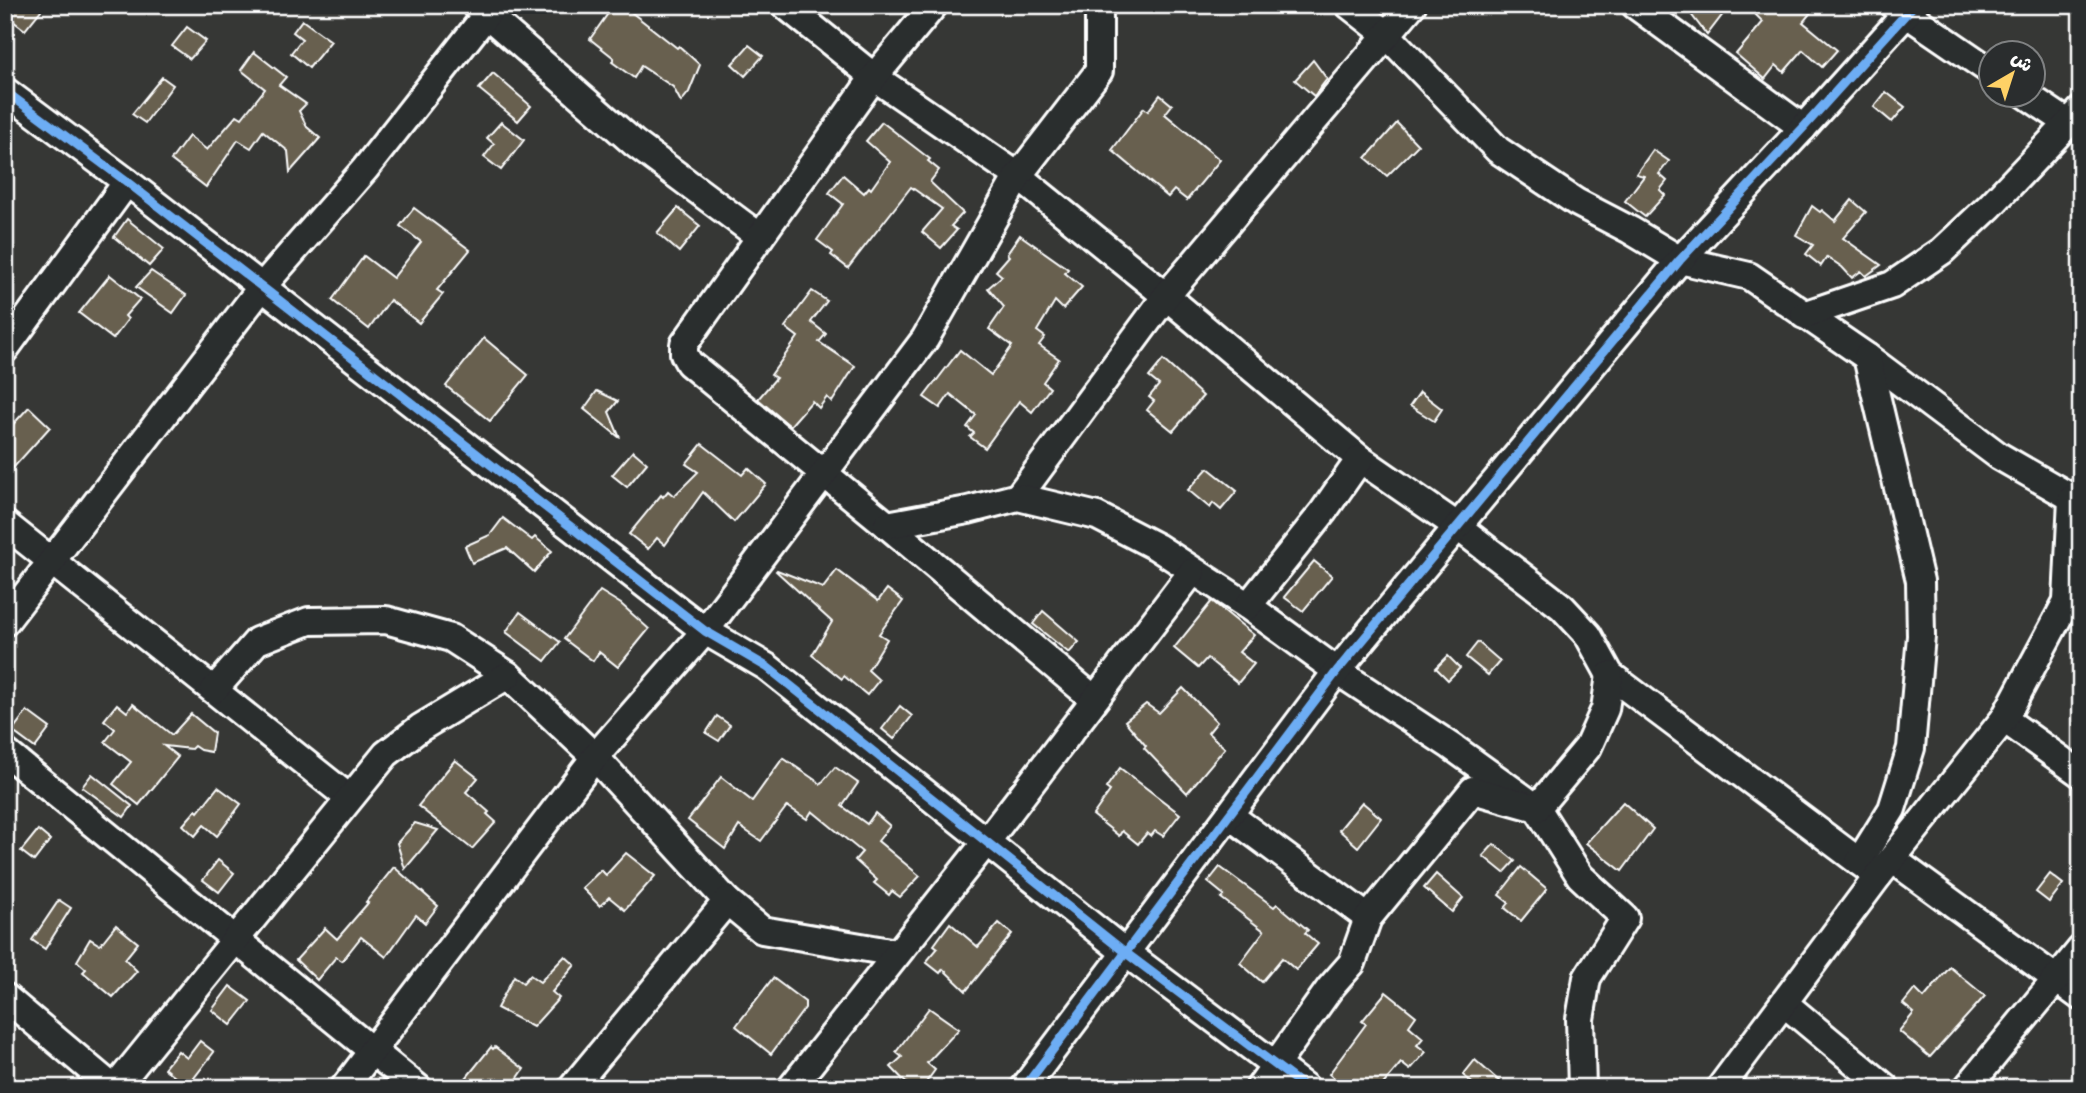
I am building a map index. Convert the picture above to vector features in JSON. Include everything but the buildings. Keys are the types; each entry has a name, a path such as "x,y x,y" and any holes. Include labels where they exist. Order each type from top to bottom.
{"street":[{"path":"785,5 874,77 1018,176 1166,296 1360,460 1457,526 1562,607 1588,635 1610,675 1877,866 2057,979 2081,997"},
{"path":"934,5 874,77 684,344 684,354 689,363 824,472 1094,699"},
{"path":"344,1088 595,757 705,631 925,339 1018,176 1099,71 1099,5"},
{"path":"1349,5 1386,34 1498,150 1576,202 1680,260 1749,276 1867,358 1998,456 2076,501 2067,601 2004,719 1877,866 1784,1003 1720,1088"},
{"path":"1018,497 1166,296 1412,5"},
{"path":"1634,5 1803,128"},
{"path":"1024,1088 1336,671 1680,260 1803,128 1904,8 1978,62"},
{"path":"5,622 261,288 365,169 485,9 634,143 760,237"},
{"path":"5,91 127,181 261,288 705,631 767,667 1126,953 1306,1088"},
{"path":"1804,315 1892,285 1942,251 1990,206 2074,117 2048,105"},
{"path":"5,349 127,181"},
{"path":"5,320 31,315"},
{"path":"1867,358 1920,581 1921,636 1911,748 1877,866"},
{"path":"1248,606 1323,512 1360,460"},
{"path":"887,525 968,510 1018,497 1097,516 1157,547 1248,606 1336,671 1451,746 1537,808 1580,876 1625,918 1587,978 1580,1019 1582,1088"},
{"path":"5,524 349,798"},
{"path":"791,1088 987,841 1192,572"},
{"path":"214,690 257,641 309,621 387,620 451,638 508,675 595,757 727,901 762,930 896,953"},
{"path":"5,997 114,1088 386,754 420,728 508,675"},
{"path":"1537,808 1588,747 1605,709 1610,675"},
{"path":"2004,719 2081,774"},
{"path":"5,752 418,1088"},
{"path":"1259,1088 1330,988 1352,963 1368,918 1474,790 1537,808"},
{"path":"1229,815 1368,918"},
{"path":"572,1088 727,901"},
{"path":"1967,1088 2081,949"},
{"path":"1784,1003 1886,1088"}],"cycle path":[{"path":"1024,1088 1337,671 1680,260 1914,5"},
{"path":"5,91 127,182 705,631 767,667 1126,953 1306,1088"}]}
